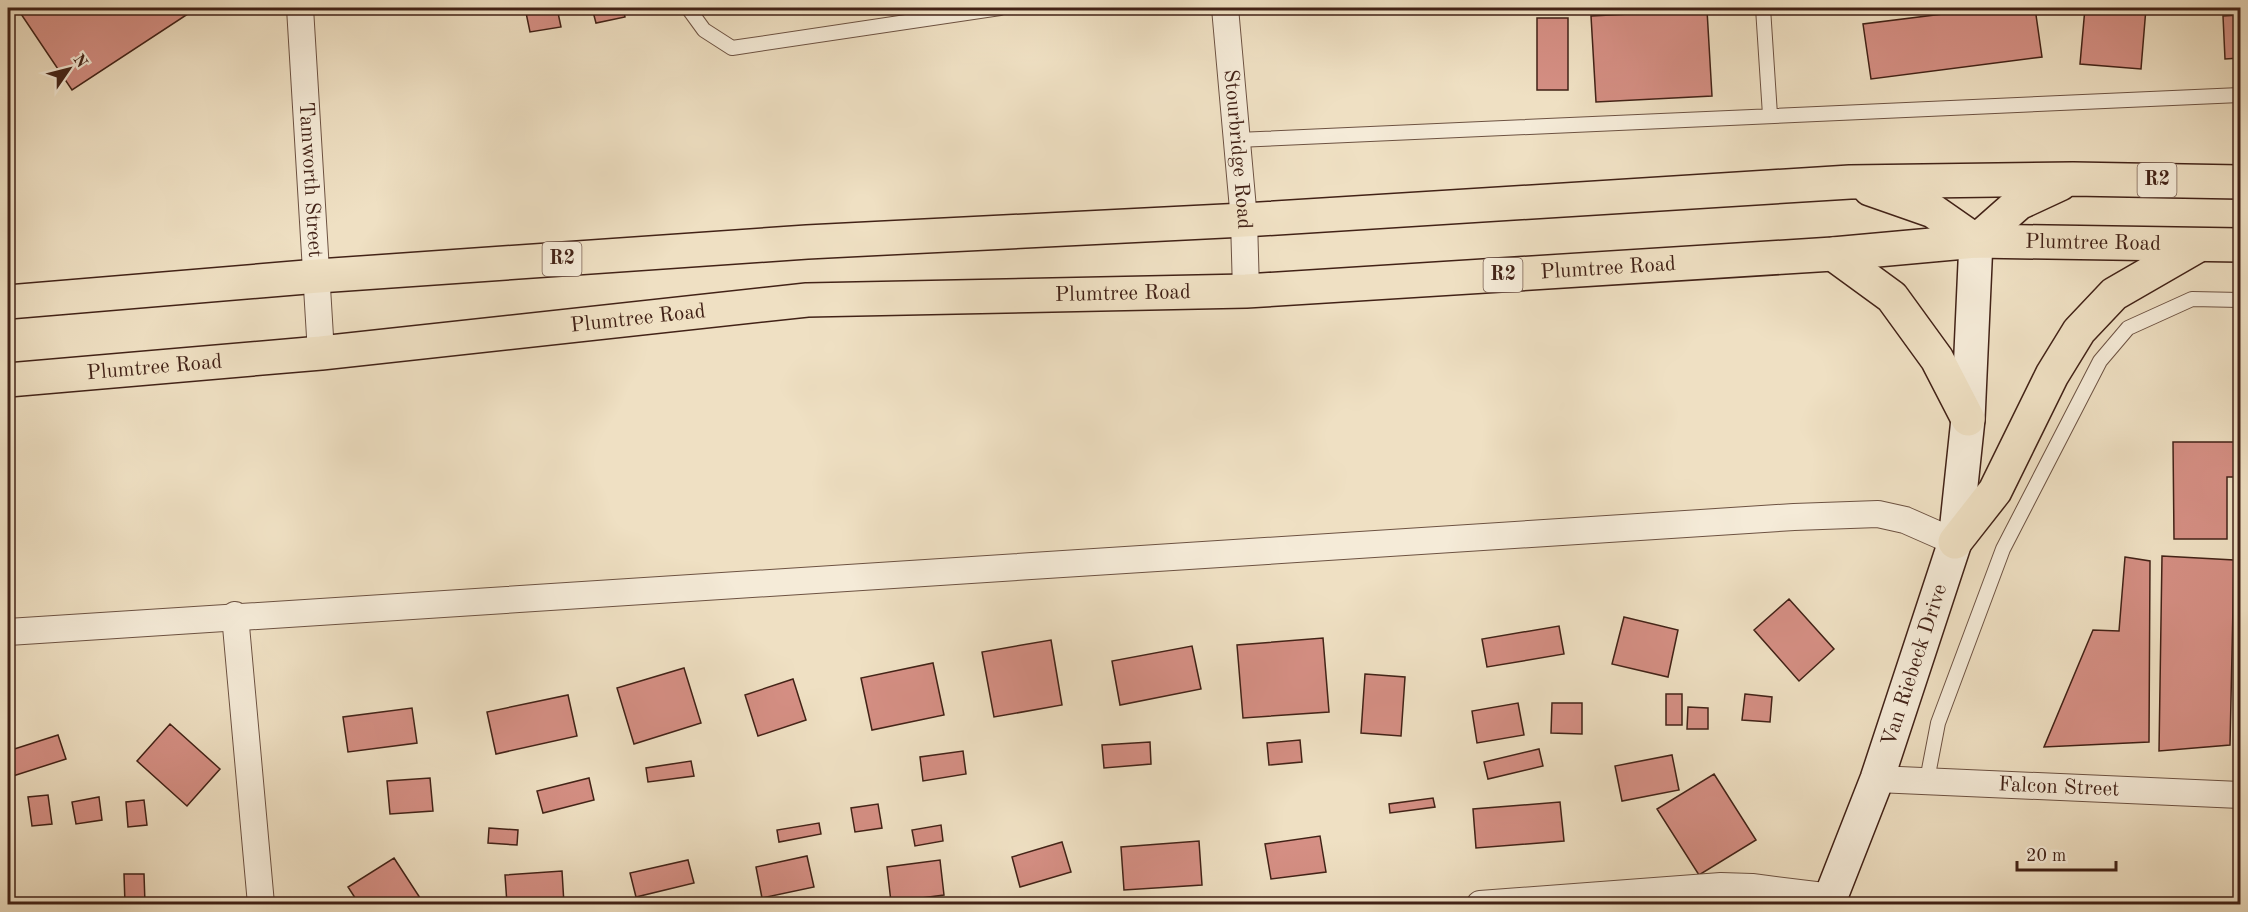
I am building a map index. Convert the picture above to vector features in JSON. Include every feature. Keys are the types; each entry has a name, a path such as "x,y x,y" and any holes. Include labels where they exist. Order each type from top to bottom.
{"highway":[{"name":"R2","path":"8,302 318,276 807,243 1244,220 1850,182 2073,178 2241,182"},
{"path":"1850,182 1933,211 1976,241 2019,203 2073,178"},
{"name":"Plumtree Road","path":"8,380 321,353 807,300 1246,291 1833,254 1976,241 2241,245"},
{"path":"1955,542 1995,491 2052,375 2079,331 2114,294 2199,245"},
{"path":"1833,254 1892,297 1936,359 1968,419"}],"street":[{"name":"Tamworth Street","path":"300,8 321,353"},
{"name":"Stourbridge Road","path":"1225,8 1244,220 1246,291"},
{"name":"Van Riebeck Drive","path":"1830,901 1877,778 1955,542 1968,419 1976,241"},
{"path":"8,632 235,615 1794,517 1878,514 1905,520 1955,542"},
{"path":"235,615 261,904"},
{"name":"Falcon Street","path":"1877,778 2241,795"},
{"path":"1480,904 1721,886 1752,887 1830,901"}],"lane":[{"path":"688,8 705,30 732,48 1000,8"},
{"path":"1763,8 1770,115"},
{"path":"1237,140 2241,95"},
{"path":"1927,780 1938,723 2003,549 2100,361 2128,328 2192,299 2241,300"}],"building":[{"path":"17,8 97,9 197,8 72,90"},
{"path":"525,8 557,8 561,27 530,32"},
{"path":"592,8 623,8 625,17 596,23"},
{"path":"1991,8 2035,8 2042,57 1871,79 1863,24"},
{"path":"2085,8 2146,8 2141,69 2080,64"},
{"path":"1707,10 1712,96 1596,102 1591,16"},
{"path":"2240,15 2240,58 2225,59 2223,16"},
{"path":"1537,18 1568,18 1568,90 1537,90"},
{"path":"2173,442 2239,442 2240,477 2227,477 2227,539 2174,539"},
{"path":"2162,556 2234,560 2230,745 2159,751"},
{"path":"2125,557 2150,561 2149,742 2044,747 2093,630 2119,631"},
{"path":"1789,599 1834,649 1799,681 1754,630"},
{"path":"1624,617 1678,630 1668,677 1612,664"},
{"path":"1559,626 1564,654 1487,667 1482,639"},
{"path":"1323,638 1329,712 1243,718 1237,645"},
{"path":"1051,640 1062,705 994,717 982,652"},
{"path":"2240,643 2240,719 2235,719"},
{"path":"1192,646 1201,689 1120,705 1112,661"},
{"path":"933,663 944,715 872,730 861,678"},
{"path":"684,668 701,723 634,744 617,688"},
{"path":"1365,674 1405,677 1401,736 1361,733"},
{"path":"793,679 806,720 758,736 745,695"},
{"path":"1666,694 1682,694 1682,725 1666,725"},
{"path":"1745,694 1772,697 1770,722 1742,720"},
{"path":"568,695 577,736 496,754 487,712"},
{"path":"1518,703 1524,735 1477,743 1472,711"},
{"path":"1552,703 1582,703 1582,734 1551,733"},
{"path":"1688,707 1708,708 1708,729 1687,729"},
{"path":"412,708 417,743 348,752 343,717"},
{"path":"170,724 220,769 187,806 137,761"},
{"path":"58,735 66,759 13,776 8,751"},
{"path":"1300,740 1302,762 1269,765 1267,743"},
{"path":"1150,742 1151,764 1104,768 1102,745"},
{"path":"1539,749 1543,766 1488,779 1484,762"},
{"path":"963,751 966,774 923,781 920,757"},
{"path":"1672,755 1679,790 1622,801 1615,766"},
{"path":"691,761 694,776 648,782 646,768"},
{"path":"1714,774 1756,840 1699,875 1657,809"},
{"path":"430,778 433,811 390,814 387,781"},
{"path":"589,778 594,800 543,813 537,791"},
{"path":"48,795 52,824 32,826 28,797"},
{"path":"99,797 102,820 76,824 72,802"},
{"path":"1433,798 1435,807 1390,813 1389,804"},
{"path":"144,800 147,825 128,827 126,802"},
{"path":"1560,802 1564,841 1476,848 1473,809"},
{"path":"878,804 882,828 855,832 851,808"},
{"path":"819,823 821,834 779,842 777,830"},
{"path":"941,825 943,841 915,846 912,830"},
{"path":"489,828 518,830 517,845 488,843"},
{"path":"1320,836 1326,872 1271,879 1265,844"},
{"path":"1199,841 1202,885 1124,890 1121,847"},
{"path":"1062,842 1071,872 1020,887 1012,857"},
{"path":"807,856 814,887 762,898 756,867"},
{"path":"394,858 424,904 359,904 348,887"},
{"path":"688,860 694,883 636,897 630,873"},
{"path":"940,860 944,895 891,902 887,867"},
{"path":"562,871 564,904 507,904 505,875"},
{"path":"124,874 144,874 145,904 125,904"}]}
